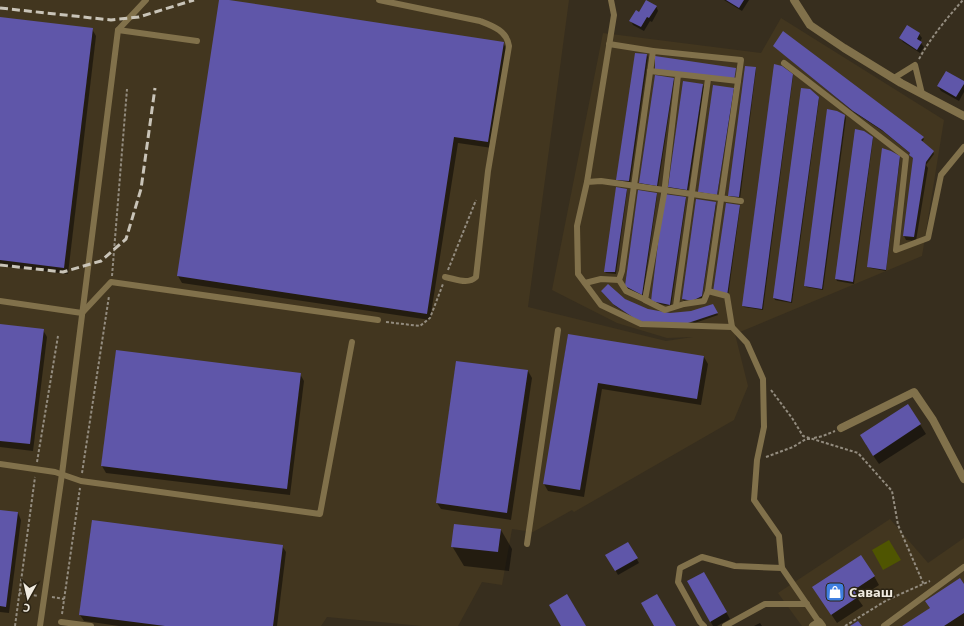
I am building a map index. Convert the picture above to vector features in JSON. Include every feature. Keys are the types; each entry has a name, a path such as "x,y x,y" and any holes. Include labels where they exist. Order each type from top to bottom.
{"street":[{"path":"794,0 810,25 844,48 894,78 964,116"},
{"path":"841,428 914,392 933,420 964,479"}],"lane":[{"path":"40,626 62,474 118,30 146,0"},
{"path":"379,0 480,21 505,34 509,40 488,171 476,277 473,280 468,281 445,277"},
{"path":"611,0 614,14 587,182 577,226 578,274 601,305 641,324 732,327"},
{"path":"118,30 197,41"},
{"path":"609,44 652,51 741,60 708,292 704,301 684,304 665,310 626,291 619,280"},
{"path":"619,280 622,271 652,51"},
{"path":"784,63 906,157 896,250 928,238 941,175 964,147"},
{"path":"894,78 915,65 922,94"},
{"path":"650,71 708,79 738,81"},
{"path":"649,302 645,300 665,190 678,75"},
{"path":"676,306 708,79"},
{"path":"587,182 601,181 741,201"},
{"path":"585,283 601,279 619,280"},
{"path":"82,313 111,282 378,320"},
{"path":"708,292 728,296 732,327 747,343 763,379 764,426 757,460 754,500 779,536 782,568 807,604 818,625"},
{"path":"0,301 82,313"},
{"path":"527,544 558,330"},
{"path":"0,464 62,474 81,481 320,514 352,342"},
{"path":"704,626 700,622 678,582 680,568 702,557 735,566 782,568"},
{"path":"884,626 964,567"},
{"path":"725,626 765,604 807,604"},
{"path":"61,622 91,626"}],"path":[{"path":"915,65 925,47 950,14 963,0"},
{"path":"61,622 111,282 127,89"},
{"path":"378,320 420,326 430,318 476,200"},
{"path":"15,626 36,470 58,336"},
{"path":"763,379 792,418 803,436 858,453 892,491 898,525 924,585"},
{"path":"757,460 793,447 806,439 823,436 841,428"},
{"path":"845,626 887,600 924,585 936,578"}],"shaded area":[{"path":"0,0 569,0 528,307 666,341 693,337 667,338 617,323 552,290 603,33 761,53 781,18 944,120 922,256 735,334 748,386 734,420 574,512 572,510 533,532 512,529 502,585 482,582 458,626 422,626 327,617 321,626 0,626"},
{"path":"890,519 928,563 964,538 964,626 802,626 778,593"},
{"path":"889,540 901,560 883,570 872,550"}],"building":[{"path":"219,0 229,0 504,42 488,142 454,137 427,314 177,276"},
{"path":"646,0 657,6 649,18 647,17 641,27 629,21 636,10 639,12"},
{"path":"726,0 744,0 739,8"},
{"path":"0,17 93,28 64,268 0,260"},
{"path":"907,25 920,33 917,39 922,42 917,50 899,38"},
{"path":"783,31 924,137 921,140 934,151 926,162 914,237 903,236 913,158 909,155 910,153 882,130 853,111 773,46"},
{"path":"635,53 647,54 629,181 616,180"},
{"path":"655,56 736,68 734,81 655,69"},
{"path":"774,64 782,66 793,74 762,309 742,306"},
{"path":"745,66 756,67 739,197 728,196"},
{"path":"946,71 964,81 964,84 956,97 937,86"},
{"path":"655,75 674,78 657,186 639,183"},
{"path":"683,81 703,84 687,190 668,187"},
{"path":"713,85 734,88 717,195 698,192"},
{"path":"801,88 810,89 819,97 791,302 773,298"},
{"path":"827,109 837,111 845,115 822,289 804,286"},
{"path":"855,129 864,131 873,137 853,282 835,279"},
{"path":"882,148 900,156 886,270 867,267"},
{"path":"616,187 627,189 615,272 604,272"},
{"path":"638,190 657,193 642,295 625,286"},
{"path":"664,194 686,197 670,305 651,301"},
{"path":"696,199 716,202 702,296 692,301 682,299"},
{"path":"726,203 740,205 727,296 713,292"},
{"path":"608,284 625,299 648,309 670,313 691,311 713,304 718,313 688,323 645,323 634,318 613,304 601,291"},
{"path":"0,324 44,329 30,444 0,441"},
{"path":"568,334 704,356 697,399 598,383 580,490 543,484"},
{"path":"116,350 301,373 287,489 101,466"},
{"path":"456,361 528,370 507,513 436,503"},
{"path":"908,404 921,424 873,456 860,435"},
{"path":"0,510 18,512 6,607 0,606"},
{"path":"92,520 283,545 273,626 165,626 79,615"},
{"path":"454,524 501,529 498,552 451,547"},
{"path":"628,542 638,558 615,571 605,555"},
{"path":"861,555 875,576 854,590 858,597 831,615 812,587"},
{"path":"704,572 727,612 710,622 687,581"},
{"path":"960,578 964,584 964,613 944,626 902,626 930,608 925,601"},
{"path":"567,594 586,626 561,626 549,605"},
{"path":"657,594 676,626 654,626 641,603"},
{"path":"858,621 862,626 850,626"}],"railway":[{"path":"0,8 111,20 139,17 194,0"},
{"path":"0,265 63,272 101,261 126,239 141,189 155,88"}],"place":[{"name":"Саваш","path":"835,592"}]}
